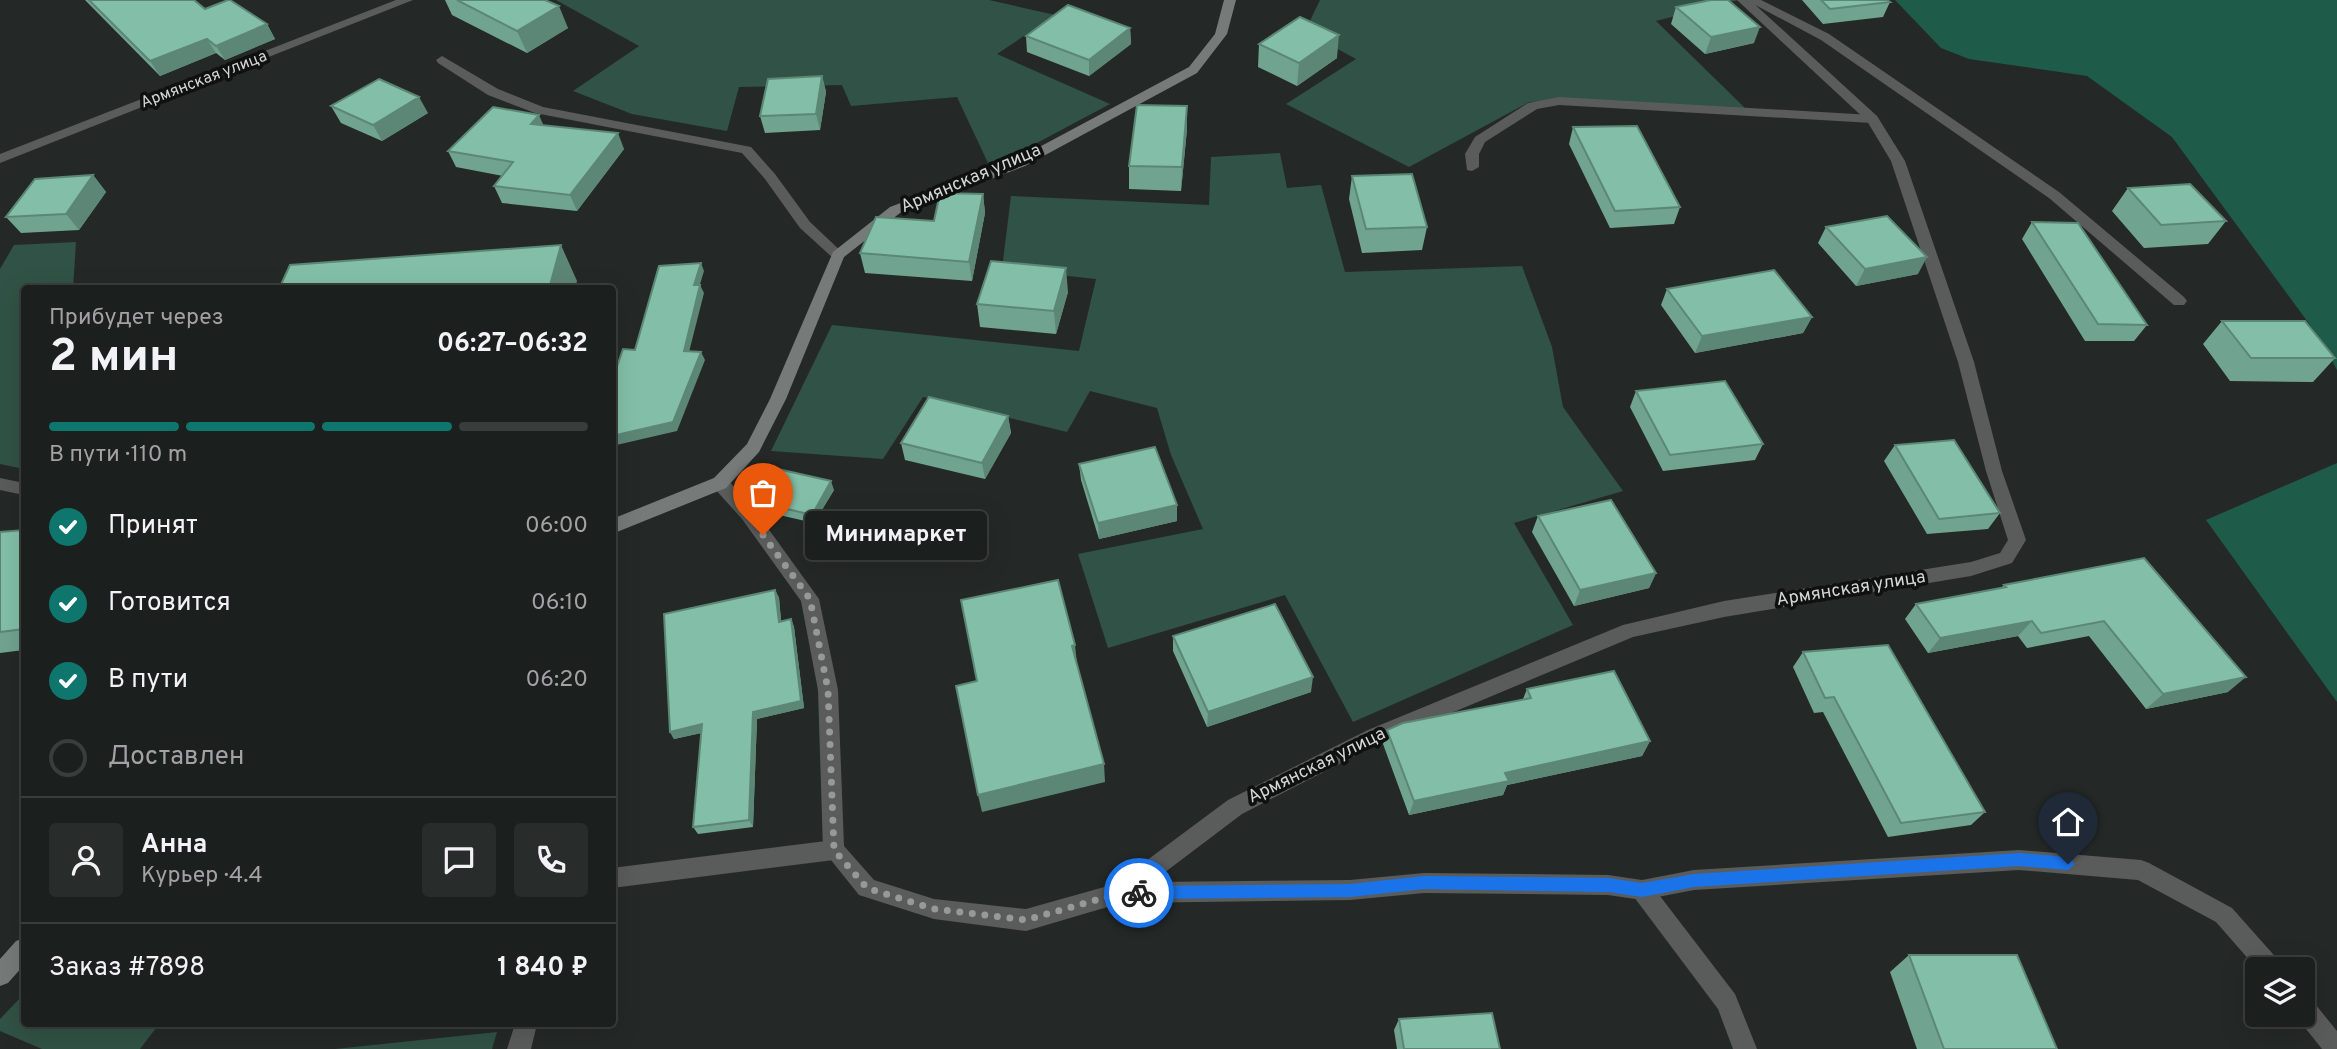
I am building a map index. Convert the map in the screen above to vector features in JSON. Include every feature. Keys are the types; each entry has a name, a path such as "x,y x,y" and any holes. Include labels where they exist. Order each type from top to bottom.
{"street":[{"name":"Армянская улица","path":"0,159 407,0"},
{"name":"Армянская улица","path":"616,525 720,483 753,448 778,399 838,255 895,210 1020,163 1193,70 1221,34 1230,0"},
{"name":"Армянская улица","path":"1121,893 1235,807 1375,736 1630,630 1724,610 1971,569 2006,558 2017,540 1994,471 1966,362 1898,162 1872,119 1744,0"},
{"path":"1752,0 1825,37 2054,195 2179,301"},
{"path":"442,60 493,92 540,110 746,150 773,178 806,226 838,255"},
{"path":"1472,167 1472,153 1480,140 1533,106 1559,101 1872,119"},
{"path":"616,877 834,850 828,690 810,599 748,514 720,483"},
{"path":"0,484 21,488"},
{"name":"Армянская улица","path":"834,850 867,888 934,909 1026,920 1121,893 1350,890 1449,883 1608,885 1642,890 1694,880 2019,860 2141,870 2224,915 2261,957"},
{"path":"1642,890 1727,1002 1745,1049"},
{"path":"0,975 21,952"},
{"path":"2315,1022 2337,1049"},
{"path":"519,1049 525,1027"}],"green space":[{"path":"556,0 989,0 1055,15 997,54 1110,104 1035,144 988,163 957,97 851,106 842,85 739,87 727,131 632,114 573,91 639,46"},
{"path":"1320,0 1738,0 1656,21 1746,109 1565,100 1529,102 1409,167 1286,104 1356,59 1305,31"},
{"path":"1895,0 2337,0 2337,370 2321,340 2172,137 2087,76 1969,59 1941,48"},
{"path":"1280,153 1287,188 1321,185 1345,272 1522,266 1552,347 1563,407 1623,491 1514,523 1573,625 1353,722 1285,595 1108,648 1078,554 1203,529 1171,455 1157,408 1090,391 1067,432 923,397 883,459 771,451 832,325 1079,351 1096,279 1002,269 1011,196 1209,205 1211,157"},
{"path":"76,242 73,285 21,285 21,468 0,464 0,269 14,245"},
{"path":"2337,463 2337,702 2206,520"},
{"path":"21,997 21,1027 157,1027 140,1049 42,1049 0,1031 0,1019"},
{"path":"497,1032 492,1049 335,1049"}],"building":[{"path":"89,0 194,0 205,9 230,0 267,24 216,46 207,39 150,61"},
{"path":"457,0 545,0 559,6 517,31"},
{"path":"1711,0 1728,0 1760,27 1711,37 1676,7"},
{"path":"1821,0 1887,0 1890,2 1830,9"},
{"path":"1068,5 1130,28 1089,60 1026,36"},
{"path":"1300,17 1339,35 1299,63 1259,44"},
{"path":"822,76 816,114 760,116 768,79"},
{"path":"379,79 419,97 373,125 331,106"},
{"path":"1137,105 1187,106 1182,167 1129,166"},
{"path":"493,107 539,115 531,124 618,133 570,195 494,186 513,162 448,151"},
{"path":"1637,126 1680,207 1615,211 1573,127"},
{"path":"1412,174 1427,227 1366,229 1352,176"},
{"path":"93,175 66,214 6,217 35,179"},
{"path":"2190,184 2226,221 2161,225 2128,188"},
{"path":"940,193 983,194 969,262 860,253 876,217 934,221"},
{"path":"1887,216 1927,257 1865,269 1826,227"},
{"path":"2032,222 2078,223 2147,325 2098,324"},
{"path":"561,245 550,285 281,285 290,265"},
{"path":"991,261 1066,268 1054,311 977,304"},
{"path":"701,263 694,285 700,285 684,351 701,352 673,422 616,435 616,369 623,349 635,350 659,266"},
{"path":"1774,270 1812,317 1702,336 1667,289"},
{"path":"2222,321 2305,321 2335,358 2251,358"},
{"path":"1725,381 1763,444 1670,455 1636,391"},
{"path":"929,397 1008,416 982,463 901,443"},
{"path":"1954,440 2000,513 1939,519 1895,445"},
{"path":"1155,447 1177,505 1098,523 1079,464"},
{"path":"769,467 831,481 812,515 755,501 750,496"},
{"path":"1611,500 1656,573 1580,590 1538,516"},
{"path":"21,530 21,629 0,632 0,532"},
{"path":"2144,558 2246,677 2163,694 2104,621 2041,633 2032,621 1940,638 1916,604 2006,587 2004,585"},
{"path":"1058,580 1075,645 1072,646 1104,764 978,795 956,686 977,681 961,600"},
{"path":"775,590 779,622 791,619 801,701 753,712 749,820 693,827 702,724 670,732 664,614"},
{"path":"1275,604 1313,677 1208,712 1173,636"},
{"path":"1888,645 1985,812 1901,823 1834,697 1825,698 1803,652"},
{"path":"1614,671 1650,741 1505,773 1509,781 1414,801 1387,730 1403,723 1531,698 1527,689"},
{"path":"1909,955 2017,955 2057,1049 1944,1049"},
{"path":"1492,1013 1500,1049 1404,1049 1399,1019"}],"way so far":[{"path":"763,535 810,599 828,690 834,850 867,888 934,909 1026,920 1121,893 1139,893"}],"place":[{"name":"Минимаркет","path":"763,535"}],"route":[{"path":"1139,893 1350,890 1424,883 1608,885 1642,890 1694,880 2019,860 2068,864"}]}
